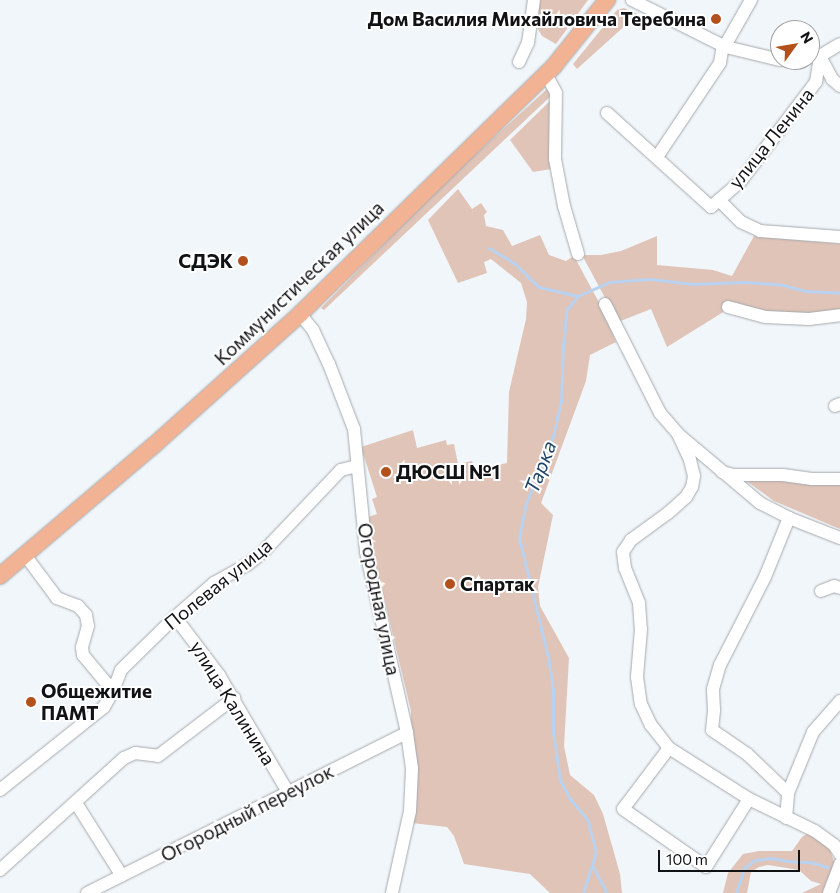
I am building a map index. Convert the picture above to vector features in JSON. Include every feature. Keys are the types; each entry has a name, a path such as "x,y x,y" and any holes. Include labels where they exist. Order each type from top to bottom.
{"main road":[{"name":"Коммунистическая улица","path":"0,576 160,440 300,314 546,74 607,0"}],"street":[{"path":"519,62 528,43 534,0"},
{"path":"632,0 726,47 770,57"},
{"path":"657,157 720,63 722,51 726,47 728,38 750,0"},
{"path":"820,54 840,44"},
{"path":"820,63 840,86"},
{"name":"улица Ленина","path":"715,204 740,182 816,82 816,70"},
{"path":"546,74 556,93 555,159 564,206 578,254"},
{"path":"607,113 657,157 715,204 741,222 760,231 840,238"},
{"path":"605,304 660,413 678,434 760,503 789,518 840,538"},
{"path":"728,307 766,317 809,320 840,315"},
{"name":"Огородная улица","path":"300,314 313,330 329,364 354,429 366,552 407,733 412,769 410,811 392,893"},
{"path":"678,434 690,460 694,476 692,487 686,497 668,513 631,540 623,552 625,568 639,603 641,629 637,677 641,704 651,725 669,748 749,799 815,831 834,845 840,854"},
{"name":"Полевая улица","path":"0,790 104,707 113,692 121,670 175,617 214,583 246,565 262,552 341,470 357,466"},
{"path":"722,472 733,475 783,475 812,479 840,479"},
{"path":"788,792 747,754 712,730 714,710 712,689 720,666 765,577 789,518"},
{"path":"25,555 57,598 78,606 86,615 88,626 82,647 84,655 113,692"},
{"path":"821,591 834,586 840,588"},
{"name":"улица Калинина","path":"175,617 197,644 234,698 288,792"},
{"path":"0,870 43,829 76,803 124,758 135,753 158,756 234,698"},
{"path":"786,818 788,792 813,732 840,701"},
{"name":"Огородный переулок","path":"87,893 407,733"},
{"path":"669,748 623,809 706,867 749,799"},
{"path":"76,803 122,876"},
{"path":"829,893 840,864"}],"shaded area":[{"path":"537,0 588,0 556,44 542,36 534,22"},
{"path":"624,8 638,14 577,69 573,64 617,10"},
{"path":"547,89 553,94 324,310 321,308 441,186"},
{"path":"553,98 551,169 533,172 510,140"},
{"path":"458,189 472,209 481,203 487,212 484,215 486,226 503,230 512,246 540,235 549,255 566,261 574,256 602,308 616,342 590,355 586,381 541,503 553,515 538,587 540,606 569,658 564,746 570,775 594,795 603,814 620,874 622,893 550,893 530,874 464,864 454,836 447,827 412,823 411,711 365,518 377,514 372,499 377,497 361,447 413,430 417,448 446,440 447,445 454,444 458,464 472,461 475,470 507,463 509,392 526,319 527,302 521,283 491,259 484,262 487,273 458,283 428,220"},
{"path":"657,236 657,265 713,270 732,276 754,236 840,244 840,310 807,316 768,315 733,306 667,347 651,309 618,322 582,255 601,255 621,251"},
{"path":"741,477 840,482 840,529 774,501"},
{"path":"808,833 823,842 830,850 835,864 826,893 802,893 821,884 811,881 799,870 768,865 759,867 751,872 747,893 723,893 728,873 743,854 759,851 792,851 802,837"}],"waterway":[{"path":"489,248 514,263 539,287 578,296"},
{"name":"Тарка","path":"583,893 596,852 587,819 570,799 560,780 553,732 553,691 548,657 519,538 525,506 553,436 561,402 563,345 567,309 578,296 609,282 650,279 693,284 744,282 783,285 806,291 840,293"},
{"path":"736,893 744,868 755,860 771,858 810,862 828,867"},
{"path":"592,865 607,893"}],"place":[{"name":"Дом Василия Михайловича Теребина","path":"716,19"},
{"name":"СДЭК","path":"243,261"},
{"name":"ДЮСШ №1","path":"386,472"},
{"name":"Спартак","path":"450,584"},
{"name":"Общежитие ПАМТ","path":"31,702"}]}
